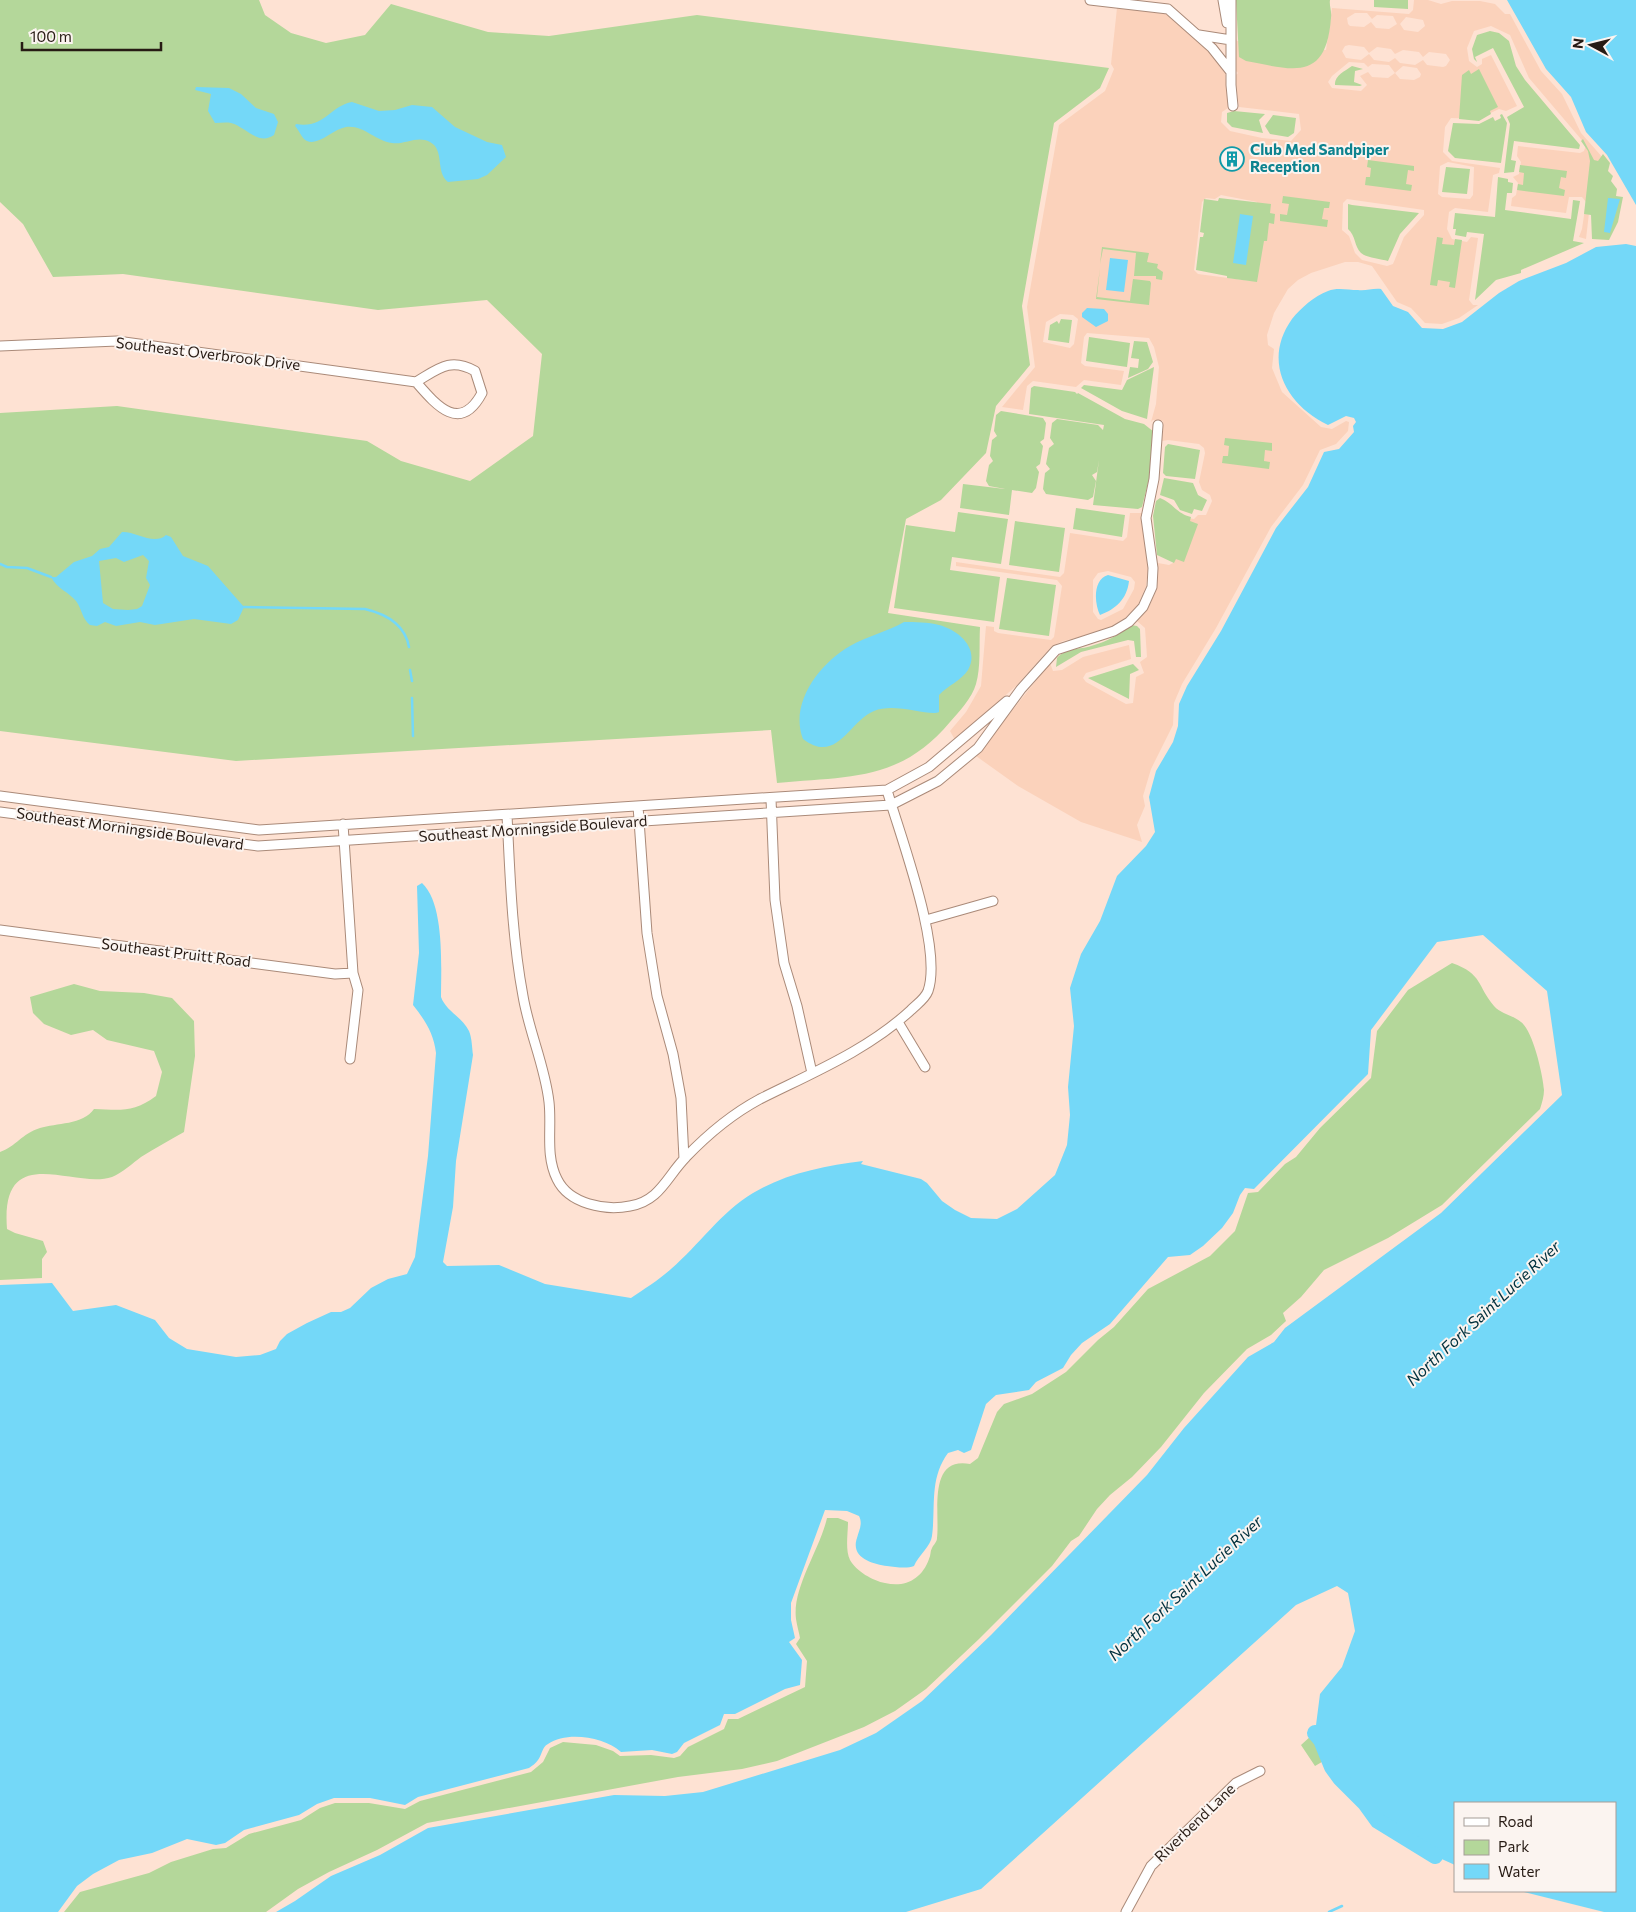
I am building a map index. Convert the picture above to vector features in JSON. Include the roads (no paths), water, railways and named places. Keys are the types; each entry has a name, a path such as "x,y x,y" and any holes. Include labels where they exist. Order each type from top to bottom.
{"street":[{"path":"1090,0 1168,9 1212,48 1231,72"},
{"path":"1223,0 1231,40"},
{"path":"1231,0 1233,106"},
{"path":"1198,35 1231,40"},
{"name":"Southeast Overbrook Drive","path":"0,346 116,341 416,382"},
{"path":"462,364 475,371 482,393 475,405 466,412 451,413 438,408 416,382 447,365 462,364"},
{"name":"Southeast Morningside Boulevard","path":"0,812 258,846 772,815 891,805 938,781 978,748 1021,689 1056,650 1092,640 1114,631 1129,622 1143,607 1152,587 1153,568 1146,518 1154,479 1158,425"},
{"name":"Southeast Morningside Boulevard","path":"0,796 259,830 771,799 887,790 929,768 1021,689"},
{"path":"507,815 523,998 549,1102 550,1158 558,1181 578,1200 606,1208 631,1206 653,1198 684,1158 718,1126 750,1104 854,1052 898,1022 927,995 931,982 931,965 926,920 887,790"},
{"path":"771,799 775,900 784,963 798,1006 812,1073"},
{"path":"51,819 54,803"},
{"path":"638,806 647,933 657,996 673,1054 681,1098 684,1158"},
{"path":"195,838 198,822"},
{"path":"343,824 353,974 358,990 350,1059"},
{"path":"926,920 993,901"},
{"name":"Southeast Pruitt Road","path":"0,930 335,974 353,974"},
{"path":"898,1022 925,1067"},
{"name":"Riverbend Lane","path":"1126,1912 1151,1866 1236,1783 1260,1771"}],"water":[{"path":"1507,0 1636,0 1636,205 1607,155 1586,132 1571,97 1546,69"},
{"path":"196,87 229,88 241,94 256,108 274,114 278,122 274,135 268,138 257,137 231,123 215,123 208,111 211,94 195,90"},
{"path":"352,102 379,111 395,110 412,105 432,107 455,127 487,142 502,145 506,157 487,175 478,179 448,182 442,173 435,146 425,140 392,143 386,142 358,128 346,127 312,142 305,140 295,126 296,124 306,125 313,123 344,104"},
{"path":"1608,198 1620,199 1610,233 1604,232"},
{"path":"1240,214 1253,216 1246,265 1233,263"},
{"name":"North Fork Saint Lucie River","path":"1626,244 1636,246 1636,1912 1604,1912 1524,1892 1616,1892 1616,1802 1454,1802 1454,1865 1435,1856 1378,1821 1332,1767 1322,1742 1315,1733 1320,1694 1342,1667 1355,1631 1348,1593 1337,1586 1296,1605 981,1889 906,1912 276,1912 331,1876 380,1855 428,1828 614,1795 665,1796 703,1792 840,1750 876,1733 922,1701 991,1635 1147,1475 1184,1428 1248,1357 1274,1342 1285,1328 1441,1213 1562,1095 1547,991 1483,935 1437,942 1371,1030 1368,1074 1254,1189 1245,1188 1233,1213 1222,1228 1203,1246 1190,1255 1168,1257 1110,1324 1082,1343 1063,1368 1036,1382 1029,1390 996,1395 986,1404 971,1450 964,1453 958,1450 948,1453 942,1463 934,1493 931,1540 914,1566 904,1568 887,1566 875,1564 864,1559 857,1551 856,1545 861,1524 859,1516 847,1511 825,1510 791,1603 791,1620 795,1638 789,1642 802,1660 800,1685 785,1689 735,1714 724,1714 720,1725 684,1743 677,1752 672,1754 652,1750 621,1752 595,1739 575,1737 556,1740 546,1745 537,1761 529,1768 418,1797 405,1805 370,1798 334,1798 317,1804 299,1815 244,1830 225,1843 216,1845 187,1839 152,1853 119,1860 93,1874 77,1886 58,1912 0,1912 0,1285 52,1283 73,1311 116,1305 155,1320 169,1338 187,1349 236,1357 260,1355 276,1349 280,1341 287,1334 331,1312 341,1312 350,1308 371,1288 388,1279 407,1274 415,1257 428,1156 436,1053 428,1028 413,1005 419,953 417,886 422,883 435,906 438,921 441,954 441,997 443,1002 469,1031 473,1055 456,1161 453,1207 443,1262 447,1266 499,1265 545,1284 631,1298 666,1273 720,1219 753,1193 792,1175 834,1165 863,1161 861,1164 921,1179 927,1183 942,1201 971,1218 997,1219 1017,1209 1055,1175 1067,1145 1070,1115 1068,1087 1074,1026 1070,988 1081,954 1100,921 1117,876 1146,846 1155,832 1149,797 1156,771 1173,742 1178,726 1179,704 1187,686 1221,631 1276,528 1308,487 1324,452 1339,449 1354,432 1353,426 1356,422 1354,418 1346,416 1328,425 1300,406 1290,394 1279,366 1279,350 1283,335 1292,319 1308,303 1328,291 1339,289 1381,289 1393,306 1408,312 1422,328 1443,329 1462,322 1499,293 1519,281 1566,263 1596,247"},
{"path":"1110,258 1128,260 1124,292 1106,290"},
{"path":"1087,308 1104,309 1108,314 1108,321 1096,327 1082,317 1082,313"},
{"path":"122,532 150,539 161,538 166,535 171,537 183,556 208,566 244,607 238,620 231,624 194,619 155,625 140,622 116,626 105,622 97,626 90,625 85,620 76,601 56,585 51,577 56,577 74,562 92,556 100,549 109,547","holes":["143,555 149,561 146,578 150,585 142,606 137,609 128,610 113,609 103,603 99,561 116,558 124,562"]},
{"path":"1108,575 1129,581 1128,587 1123,598 1116,606 1100,615 1096,598 1097,586 1103,577"},
{"path":"904,622 930,623 954,631 966,642 969,648 971,662 968,670 939,695 939,712 928,713 892,708 882,709 865,716 834,744 825,747 815,746 803,739 800,712 810,685 818,673 839,653 850,646"}],"waterway":[{"path":"0,564 7,567 27,568 51,577"},
{"path":"244,607 365,609 387,617 399,626 407,639 409,647"},
{"path":"410,670 412,681"},
{"path":"412,698 413,736"},
{"path":"1315,1733 1321,1740 1332,1767 1340,1778 1365,1803 1378,1821 1435,1856"},
{"path":"1329,1912 1342,1906"}],"place":[{"name":"Club Med Sandpiper Reception","path":"1232,159"}]}
